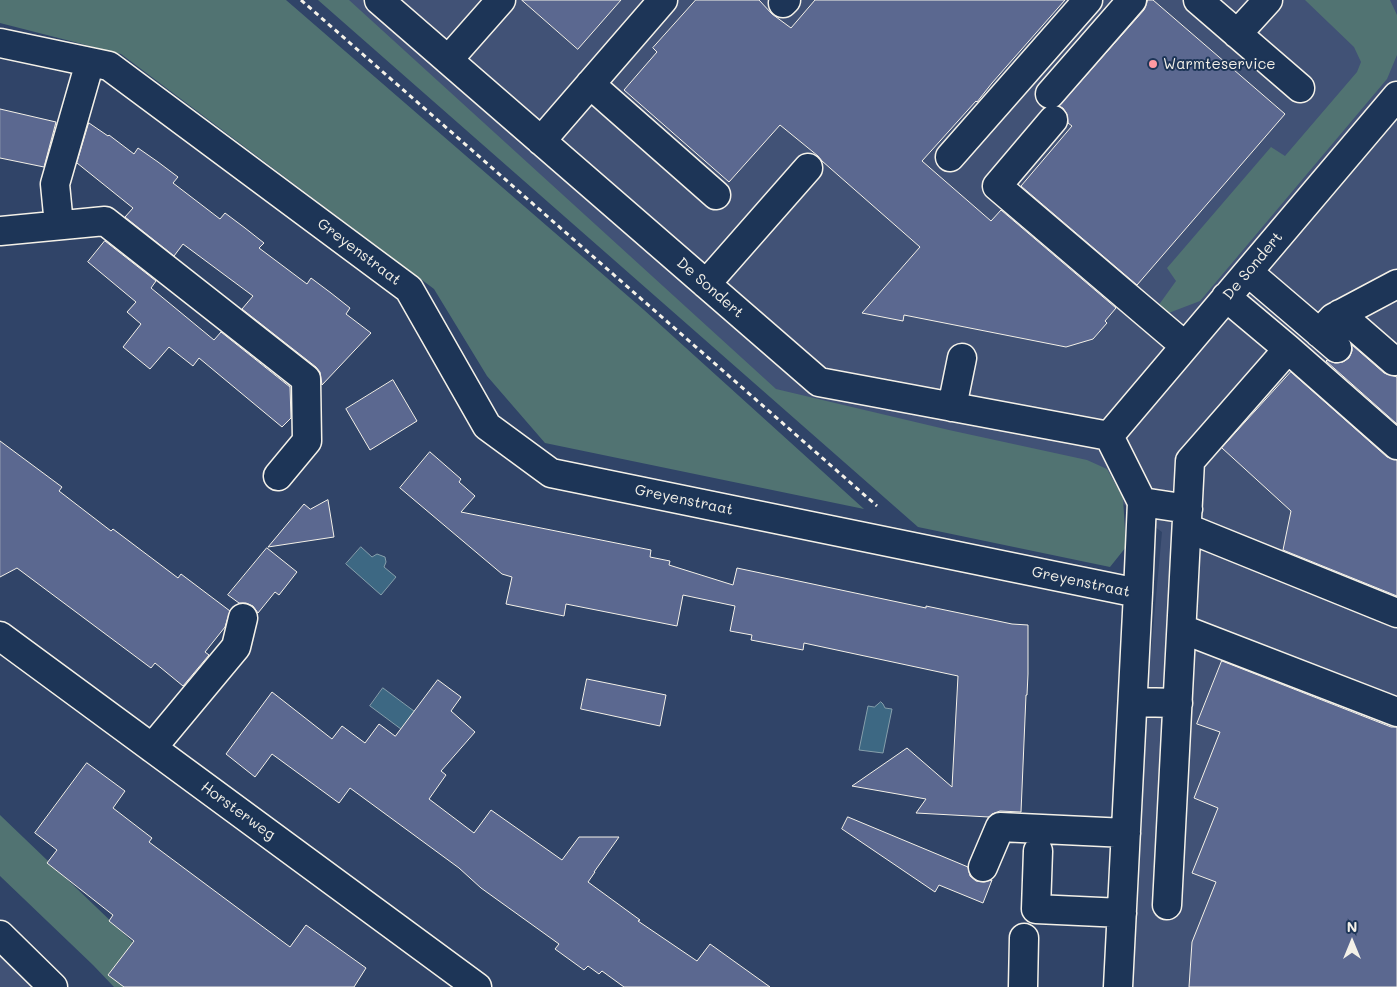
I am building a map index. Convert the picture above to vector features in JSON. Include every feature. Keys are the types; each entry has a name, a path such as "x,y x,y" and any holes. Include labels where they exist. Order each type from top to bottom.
{"street":[{"name":"De Sondert","path":"379,0 819,382 1108,436 1395,101"},
{"path":"448,60 502,0"},
{"path":"541,141 663,0"},
{"path":"950,157 1088,0"},
{"path":"1132,0 1051,107 997,186 1185,346"},
{"path":"1198,0 1300,88"},
{"path":"1237,34 1268,0"},
{"name":"Greyenstraat","path":"0,44 109,66 409,289 487,426 551,473 1138,593 1118,987"},
{"path":"60,225 55,184 90,62"},
{"path":"590,84 716,195"},
{"path":"706,284 808,168"},
{"path":"0,230 105,221 306,379 307,441 278,476"},
{"path":"1248,272 1328,341 1333,318 1397,284"},
{"path":"1226,297 1288,349 1397,446"},
{"path":"1340,314 1394,361"},
{"path":"1168,905 1190,461 1288,349"},
{"path":"952,407 962,358"},
{"path":"1108,436 1142,502 1138,593"},
{"path":"1142,502 1187,518 1397,613"},
{"path":"152,748 236,647 243,618"},
{"path":"1182,629 1397,712"},
{"name":"Horsterweg","path":"1,637 477,987"},
{"path":"1133,702 1178,703"},
{"path":"982,868 1000,827 1126,832"},
{"path":"1038,851 1036,909 1122,913"},
{"path":"0,934 52,987"},
{"path":"1023,987 1024,938"}],"path":[{"path":"301,0 882,510"}],"shaded area":[{"path":"330,0 1397,0 1397,987 1120,987 1162,532 1067,464 791,408"},
{"path":"361,547 372,557 377,554 385,557 384,567 396,577 381,595 346,564"},
{"path":"383,688 422,717 409,735 370,706"},
{"path":"881,702 885,708 892,709 883,753 859,750 868,706 874,707"},
{"path":"0,932 58,987 0,987"}],"green space":[{"path":"0,0 286,0 644,310 864,509 545,443 487,376 434,289 121,54 0,23"},
{"path":"318,0 349,0 776,389 1087,460 1107,469 1123,498 1126,547 1110,567 918,527"},
{"path":"1305,0 1390,0 1397,15 1397,55 1387,79 1200,301 1166,314 1153,313 1176,281 1167,268 1271,147 1285,156 1357,72 1361,62 1354,47"},
{"path":"0,815 143,952 176,987 114,987 0,876"}],"building":[{"path":"522,0 621,0 578,49"},
{"path":"696,0 759,0 772,14 791,28 815,0 1065,0 977,102 922,161 991,221 1001,210 1116,308 1105,321 1107,323 1093,339 1066,347 904,315 903,321 862,313 920,247 818,156 780,125 729,182 624,90 657,52 653,48"},
{"path":"1148,0 1153,0 1285,114 1137,285 1021,186 1072,126 1068,123 1067,114 1059,106 1144,10"},
{"path":"0,109 56,122 44,167 0,158"},
{"path":"89,123 134,154 138,148 158,162 178,177 173,183 220,219 225,213 245,228 264,243 259,248 307,284 311,278 331,293 350,308 346,314 371,333 322,385 320,372 316,367 242,309 253,296 183,244 174,256 125,217 133,208 77,163"},
{"path":"105,241 156,281 151,288 214,340 221,332 290,387 291,418 282,427 199,358 193,366 169,347 150,369 123,347 141,324 127,312 136,302 88,262"},
{"path":"1352,345 1384,373 1397,377 1397,424 1326,361 1343,362 1349,358"},
{"path":"1291,372 1387,457 1397,460 1397,596 1283,550 1291,511 1222,448"},
{"path":"393,380 417,421 370,450 346,409"},
{"path":"0,441 62,487 59,491 111,531 113,529 178,578 181,574 230,611 225,627 205,652 209,655 183,686 155,663 151,668 17,568 0,577"},
{"path":"430,452 461,479 459,482 475,496 461,512 651,550 650,557 670,561 669,565 733,585 737,568 926,608 926,606 1012,624 1028,625 1028,674 1021,812 1000,811 989,817 916,813 926,799 852,786 907,748 952,787 958,676 804,643 803,650 751,640 752,635 730,631 735,606 683,595 677,626 566,604 564,616 506,604 512,577 502,574 400,488"},
{"path":"328,500 334,537 268,547 304,504 310,509"},
{"path":"267,548 297,572 279,595 275,592 258,613 253,606 239,603 228,595"},
{"path":"1222,661 1391,727 1397,727 1397,987 1189,987 1192,942 1216,882 1192,873 1218,808 1194,798 1220,732 1197,724"},
{"path":"587,679 666,695 660,726 581,709"},
{"path":"438,680 461,697 451,711 475,732 441,771 446,775 429,799 474,833 491,810 562,860 579,837 619,837 588,882 640,920 638,921 697,961 710,944 770,987 624,987 602,971 599,974 588,966 584,970 555,949 559,944 481,888 459,868 350,788 339,803 272,754 255,777 226,754 272,692 332,739 342,726 365,743 379,724 395,736"},
{"path":"87,763 125,791 113,808 152,838 149,842 290,947 306,925 366,968 354,987 124,987 108,975 134,941 109,921 113,915 47,863 57,850 35,833"},
{"path":"848,817 968,867 970,876 976,881 992,880 983,903 939,885 935,892 842,829"}],"place":[{"name":"Warmteservice","path":"1153,64"}]}
